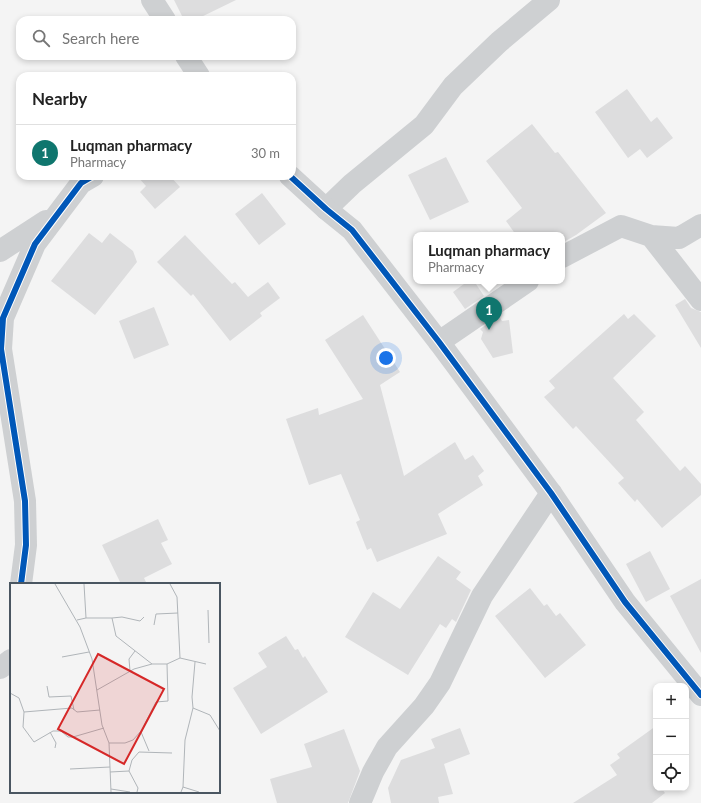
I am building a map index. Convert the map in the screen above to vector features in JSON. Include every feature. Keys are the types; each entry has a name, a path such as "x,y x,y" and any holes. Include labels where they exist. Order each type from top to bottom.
{"street":[{"path":"152,0 162,16"},
{"path":"326,209 352,184 424,125 453,86 499,42 549,0"},
{"path":"188,60 196,72"},
{"path":"21,583 26,545 25,501 0,348 3,318 35,244 81,183 86,180"},
{"path":"294,180 352,230 439,342 551,493 625,602 701,695"},
{"path":"0,251 59,212"},
{"path":"565,255 621,226 651,236 679,238 701,225"},
{"path":"651,236 701,300"},
{"path":"439,342 524,284"},
{"path":"360,803 373,772 387,747 424,706 440,683 482,596 551,493"},
{"path":"0,668 10,661"}],"building":[{"path":"174,0 236,0 203,16 182,16"},
{"path":"627,89 651,122 657,117 673,138 647,158 640,149 628,158 595,112"},
{"path":"532,124 555,153 558,152 606,213 565,241 565,232 514,232 506,221 522,208 486,161"},
{"path":"446,157 469,202 430,220 408,175"},
{"path":"141,180 174,180 180,187 155,209 140,192 146,186"},
{"path":"262,193 286,224 259,245 235,214"},
{"path":"89,233 102,243 110,233 133,251 137,262 95,315 51,281"},
{"path":"185,235 232,284 235,282 248,297 268,282 280,298 260,313 262,316 230,341 193,294 191,296 157,262"},
{"path":"464,284 476,284 484,296 465,309 453,292"},
{"path":"685,299 691,308 701,312 701,348 675,305"},
{"path":"154,307 169,345 134,359 119,321"},
{"path":"624,314 628,319 634,314 656,336 613,378 644,412 636,420 680,471 685,466 701,484 701,495 662,528 637,499 635,502 618,483 624,478 576,426 573,429 544,397 555,388 549,381"},
{"path":"363,315 400,372 380,385 404,476 455,442 465,460 473,455 484,471 478,476 483,485 438,514 447,534 377,562 371,548 367,550 356,522 360,520 341,474 309,485 286,419 318,408 319,415 363,399 325,340"},
{"path":"499,316 502,321 509,320 513,353 493,358 481,339 483,332 480,329"},
{"path":"158,519 168,540 161,543 172,564 144,578 146,583 121,583 102,545"},
{"path":"650,551 670,589 646,602 626,564"},
{"path":"438,556 461,572 456,579 471,590 456,622 452,619 446,628 440,624 408,675 345,637 373,592 400,609"},
{"path":"701,579 701,653 670,596"},
{"path":"530,588 544,606 547,604 556,616 560,613 586,645 545,678 495,616"},
{"path":"286,636 295,650 298,649 303,658 305,656 328,692 261,734 233,688 267,667 258,653"},
{"path":"460,728 470,754 444,764 453,794 438,797 439,803 391,803 388,788 401,760 435,748 431,739"},
{"path":"653,728 653,791 663,791 665,793 652,803 573,803 617,775 610,765 620,758 617,754"},
{"path":"344,729 360,771 348,803 277,803 270,779 312,767 304,744"}],"cycle path":[{"path":"21,583 26,545 25,501 1,349 3,318 35,244 81,183 86,180"},
{"path":"294,180 352,230 439,342 551,493 625,602 701,695"}],"place":[{"name":"Luqman pharmacy","path":"489,330"}]}
